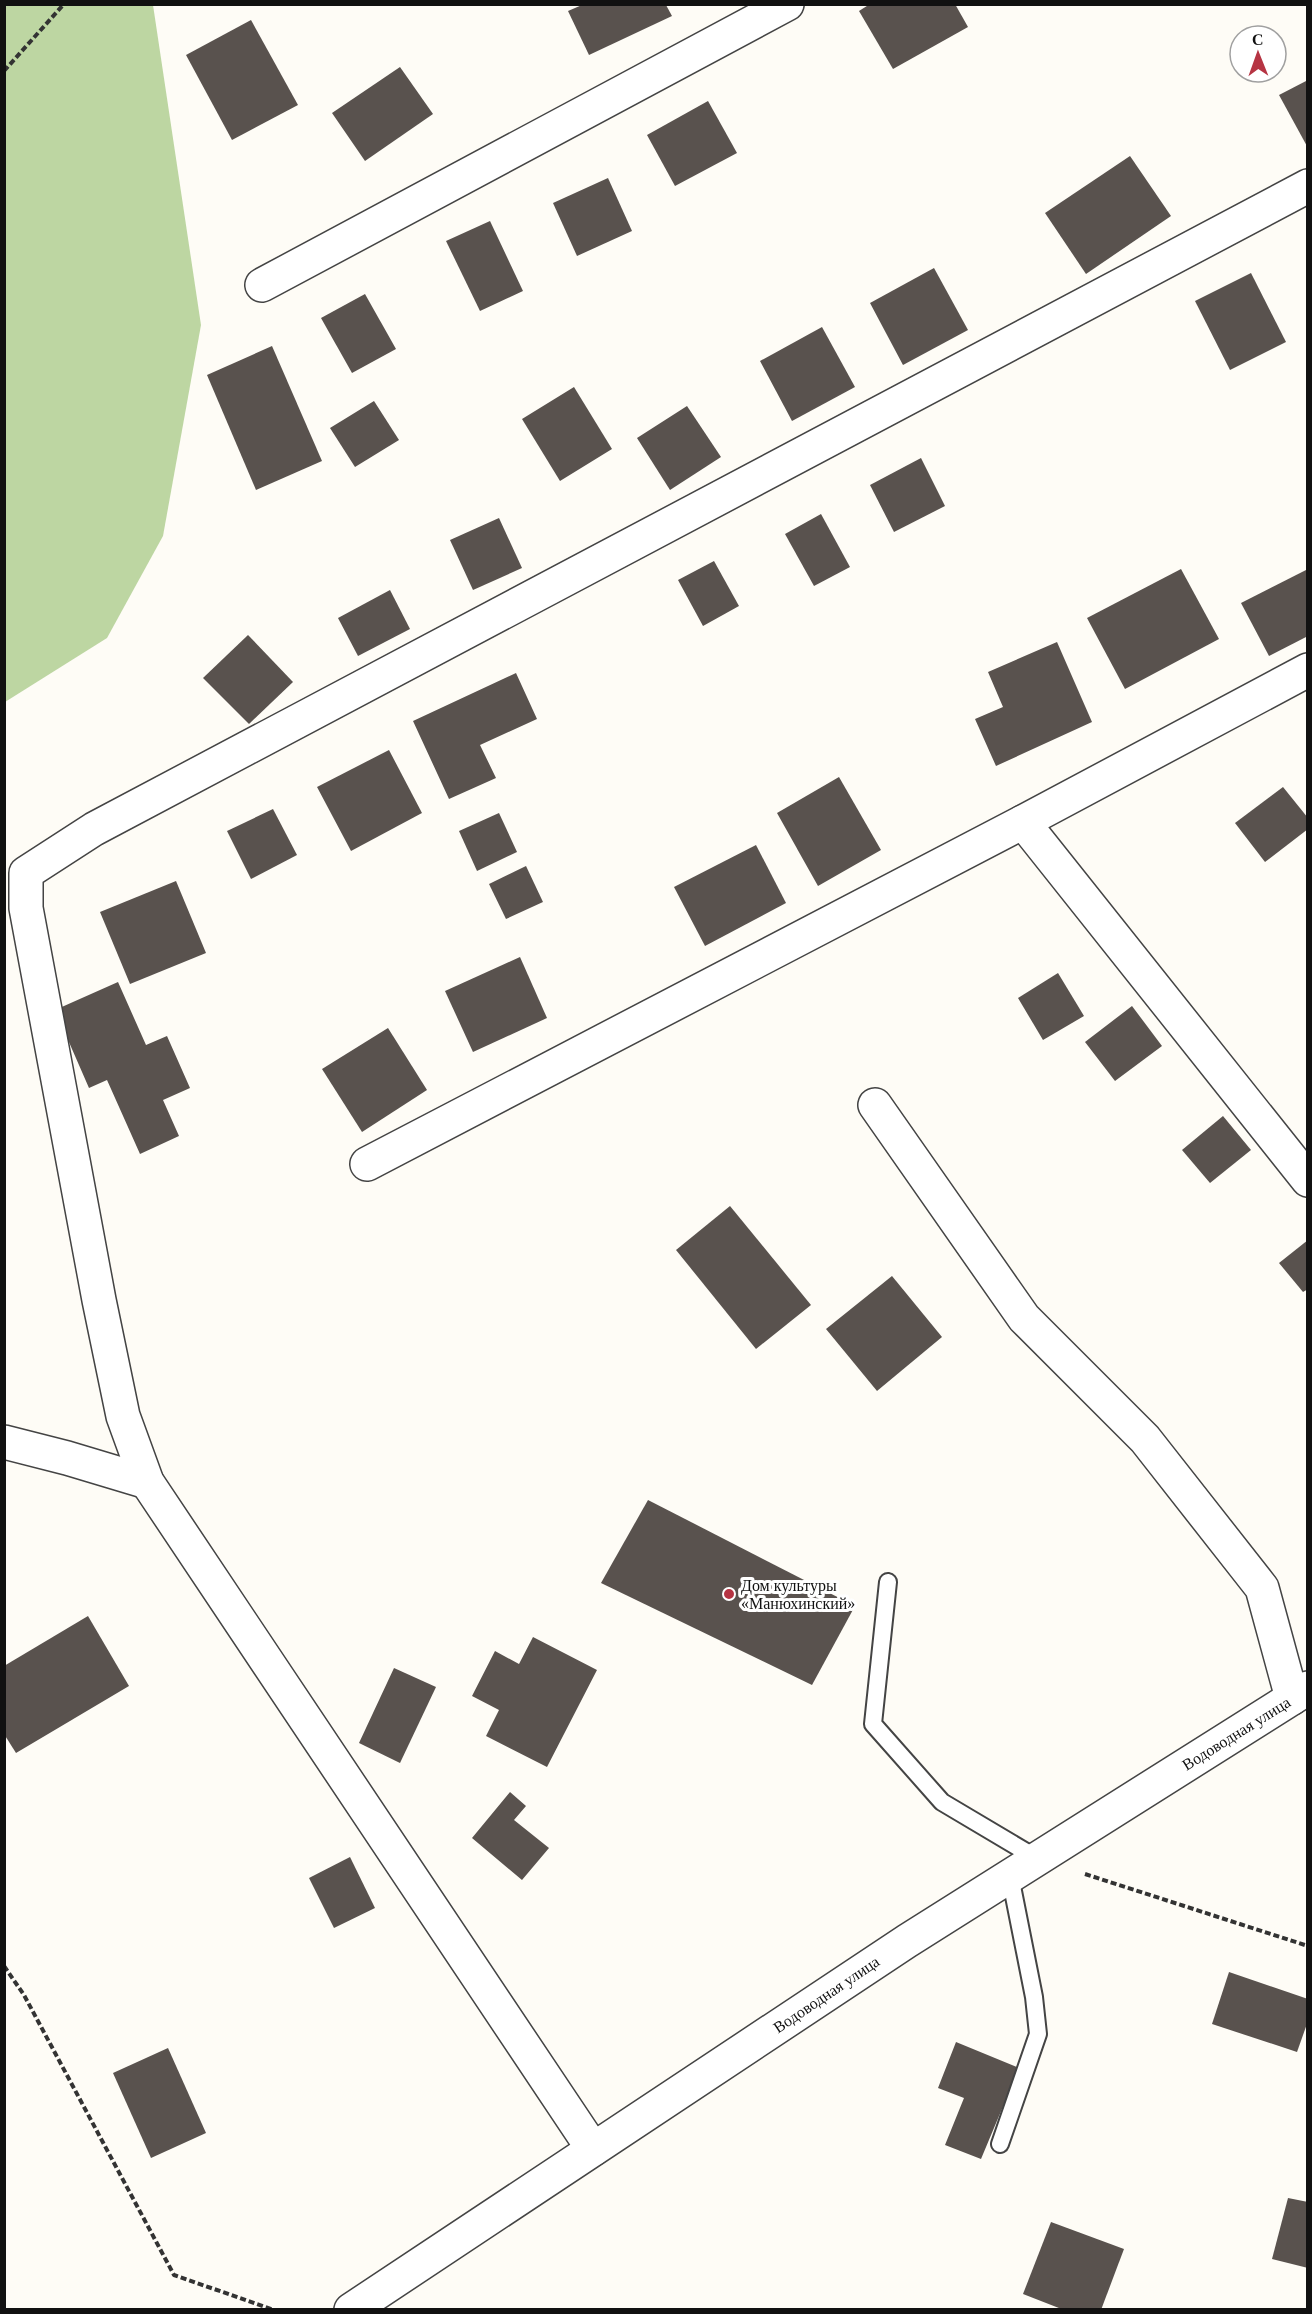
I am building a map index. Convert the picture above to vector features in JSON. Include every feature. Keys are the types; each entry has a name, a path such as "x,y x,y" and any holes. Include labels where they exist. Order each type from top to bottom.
{"street":[{"path":"262,285 787,4"},
{"path":"593,2149 147,1482 123,1416 99,1300 26,908 26,873 94,829 1308,186"},
{"path":"368,1164 1023,822 1308,670"},
{"path":"1023,822 1308,1180"},
{"path":"875,1105 1024,1318 1145,1439 1262,1588 1300,1693"},
{"path":"7,1440 147,1482"},
{"name":"Водоводная улица","path":"351,2310 907,1941 1300,1693"}],"lane":[{"path":"888,1582 873,1724 942,1802 1038,1859"},
{"path":"1000,2144 1038,2034 1034,1997 1011,1876"}],"path":[{"path":"4,71 64,4"},
{"path":"1038,1859 1308,1946"},
{"path":"4,1966 24,1995 174,2275 274,2310"}],"green space":[{"path":"5,4 153,5 201,325 163,536 107,638 5,702"}],"building":[{"path":"870,4 955,4 968,27 893,69 859,11"},
{"path":"582,5 666,5 672,16 589,55 568,11"},
{"path":"251,20 298,105 232,140 186,55"},
{"path":"400,67 433,114 365,161 332,113"},
{"path":"1308,80 1308,148 1279,95"},
{"path":"708,101 737,153 675,186 647,135"},
{"path":"1130,156 1171,216 1086,274 1045,213"},
{"path":"608,178 632,231 577,256 553,203"},
{"path":"490,221 523,291 480,311 446,241"},
{"path":"934,268 968,330 903,365 870,303"},
{"path":"1251,273 1286,342 1230,370 1195,301"},
{"path":"365,294 396,349 352,373 321,318"},
{"path":"822,327 855,387 792,421 760,361"},
{"path":"272,346 322,461 256,490 207,375"},
{"path":"574,387 612,449 560,481 522,419"},
{"path":"374,401 399,440 355,467 330,428"},
{"path":"687,406 721,457 670,490 637,438"},
{"path":"921,458 945,506 894,532 870,485"},
{"path":"821,514 850,567 814,586 785,534"},
{"path":"499,518 522,568 473,590 450,540"},
{"path":"714,561 739,606 703,626 678,580"},
{"path":"1181,569 1219,639 1125,689 1087,618"},
{"path":"1308,569 1308,636 1269,656 1241,603"},
{"path":"390,590 410,629 358,656 338,618"},
{"path":"248,635 293,682 249,724 203,678"},
{"path":"1057,642 1092,722 996,766 975,719 1003,707 988,672"},
{"path":"516,673 537,719 480,745 496,778 449,799 413,721"},
{"path":"389,750 422,813 351,851 317,787"},
{"path":"839,777 881,850 818,886 777,813"},
{"path":"1283,787 1308,818 1308,829 1265,862 1235,823"},
{"path":"273,809 297,855 251,879 227,831"},
{"path":"499,813 517,852 477,871 459,831"},
{"path":"756,845 786,903 705,946 674,887"},
{"path":"526,866 543,902 506,919 489,884"},
{"path":"176,881 206,953 130,984 100,912"},
{"path":"520,957 547,1018 473,1052 445,991"},
{"path":"1058,973 1084,1016 1043,1040 1018,998"},
{"path":"118,982 146,1045 167,1036 190,1088 163,1100 179,1136 140,1154 107,1080 89,1088 55,1010"},
{"path":"1132,1006 1162,1046 1115,1081 1085,1042"},
{"path":"388,1028 427,1090 362,1132 322,1069"},
{"path":"1223,1116 1251,1150 1210,1183 1182,1150"},
{"path":"730,1206 811,1305 756,1349 676,1250"},
{"path":"1308,1240 1308,1289 1303,1292 1279,1263"},
{"path":"892,1276 942,1337 877,1391 826,1329"},
{"name":"Дом культуры «Манюхинский»","path":"648,1500 855,1606 812,1685 601,1583"},
{"path":"88,1616 129,1686 16,1753 4,1734 4,1666"},
{"path":"533,1637 597,1670 547,1767 486,1736 499,1710 472,1696 495,1651 519,1664"},
{"path":"394,1668 436,1687 400,1763 359,1743"},
{"path":"510,1792 526,1806 514,1820 549,1848 522,1880 472,1838"},
{"path":"350,1857 375,1908 334,1928 309,1878"},
{"path":"1229,1972 1308,1999 1308,2021 1297,2052 1212,2024"},
{"path":"956,2042 1019,2068 981,2159 945,2145 964,2098 938,2088"},
{"path":"168,2048 206,2133 151,2158 113,2073"},
{"path":"1288,2198 1308,2202 1308,2268 1272,2259"},
{"path":"1051,2222 1124,2249 1101,2310 1064,2310 1023,2294"}],"place":[{"name":"Дом культуры «Манюхинский»","path":"729,1594"}]}
